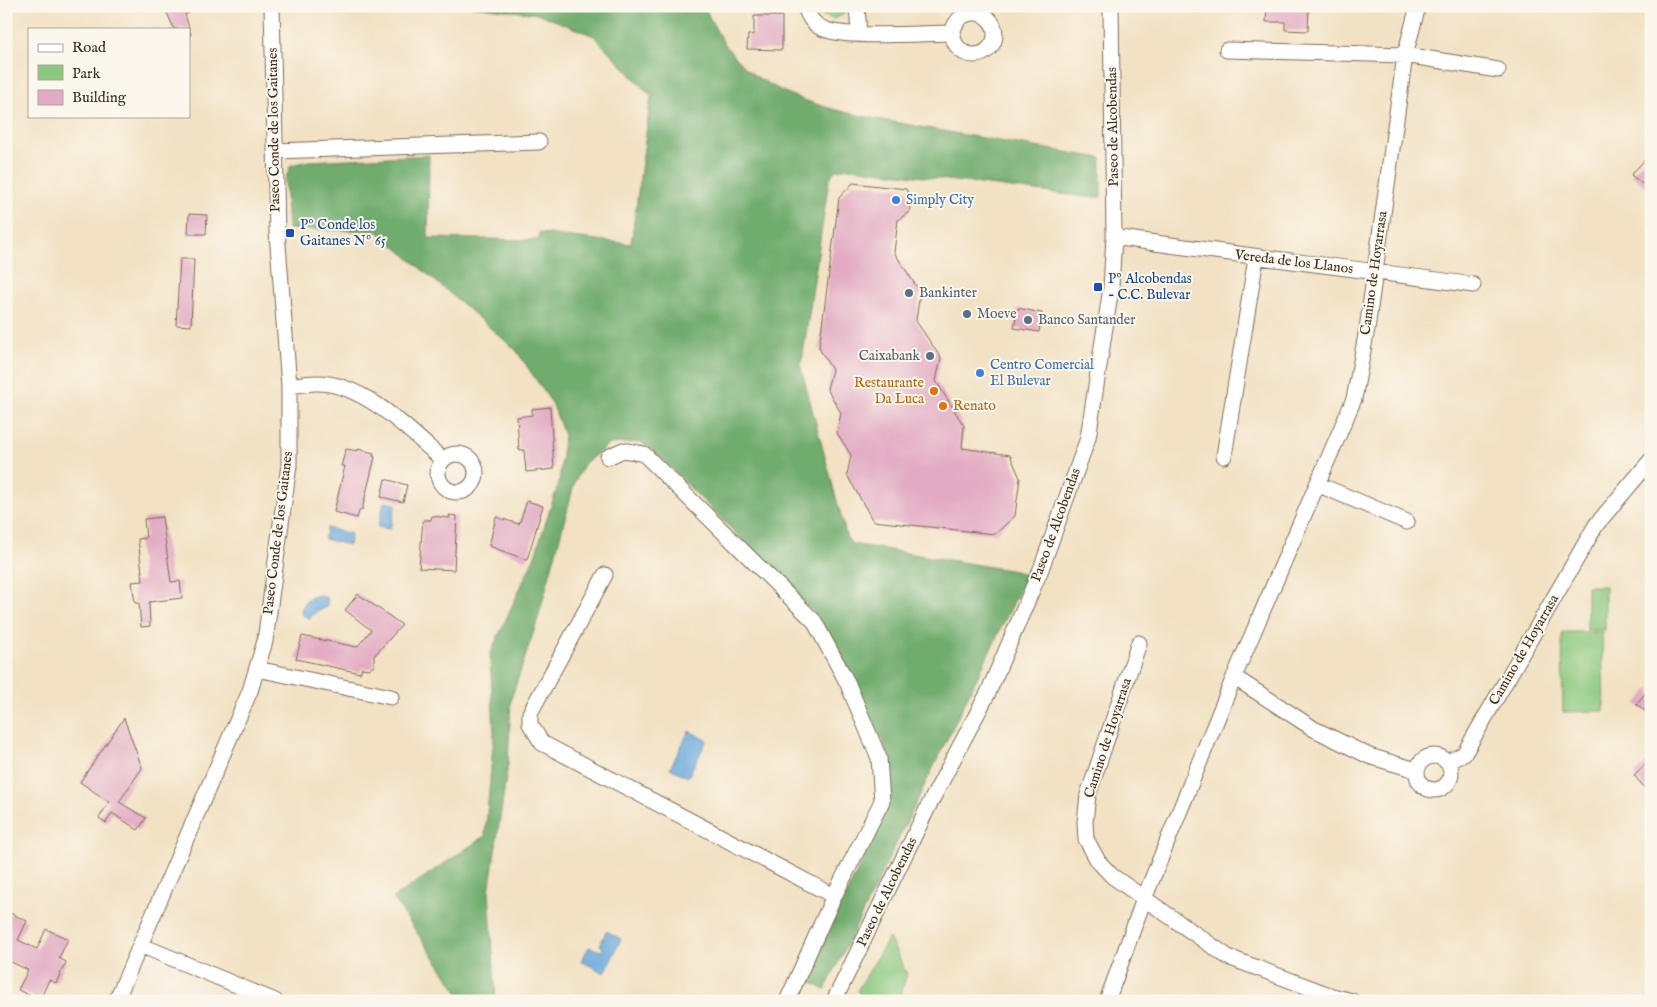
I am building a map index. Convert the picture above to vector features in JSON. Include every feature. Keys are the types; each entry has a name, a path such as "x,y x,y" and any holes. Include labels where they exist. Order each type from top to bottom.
{"street":[{"name":"Paseo Conde de los Gaitanes","path":"116,1001 250,692 265,641 289,465 289,386 277,232 272,6"},
{"path":"805,6 808,16 815,24 825,30 859,33 952,33"},
{"path":"857,6 859,33"},
{"name":"Paseo de Alcobendas","path":"834,1001 929,805 988,694 1041,569 1088,438 1109,312 1114,237 1111,6"},
{"name":"Camino de Hoyarrasa","path":"1107,1001 1144,899 1234,677 1354,399 1367,329 1405,55 1418,6"},
{"path":"1227,50 1405,55 1498,70"},
{"path":"275,151 539,142"},
{"name":"Vereda de los Llanos","path":"1114,237 1256,258 1375,271 1473,285"},
{"path":"1224,456 1256,258"},
{"path":"289,386 317,383 337,386 368,399 390,413 443,460"},
{"path":"608,457 623,450 644,454 814,621 847,682 879,758 882,800 834,896 787,1001"},
{"name":"Camino de Hoyarrasa","path":"1448,762 1464,754 1596,525 1651,460"},
{"path":"1317,484 1407,522"},
{"path":"605,575 530,712 530,724 542,743 834,896"},
{"name":"Camino de Hoyarrasa","path":"1139,643 1088,795 1085,822 1086,839 1098,861 1112,876 1228,957 1332,996 1352,1001"},
{"path":"257,669 391,696"},
{"path":"1234,677 1314,729 1368,756 1416,770"},
{"path":"1430,755 1443,757 1448,762 1451,775 1449,782 1438,790 1424,788 1420,783 1416,770 1419,763 1430,755"},
{"path":"140,945 275,1001"}],"green space":[{"path":"471,6 704,6 727,48 743,66 762,80 779,89 815,104 872,118 1101,158 1101,197 1085,197 851,168 835,170 829,180 801,368 847,538 853,544 1015,571 1027,575 825,990 806,979 888,806 893,772 883,741 819,618 657,454 641,442 609,444 585,463 575,481 537,622 511,699 508,764 489,892 496,1001 459,1001 457,990 393,898 485,836 494,734 490,654 534,558 559,482 564,435 553,405 516,350 377,231 288,229 285,180 291,165 309,161 429,155 428,238 539,240 539,233 631,244 651,96 594,36 539,14"},
{"path":"814,6 849,6 847,12 834,19 821,15"},
{"path":"1587,586 1605,586 1605,630 1587,630"},
{"path":"1562,632 1602,632 1604,711 1563,712"},
{"path":"889,938 907,974 898,1001 868,1001 857,991"}],"water":[{"path":"384,502 396,504 390,529 378,527"},
{"path":"327,528 351,534 349,545 324,539"},
{"path":"322,595 328,599 326,608 318,610 310,618 302,615 302,607 311,597"},
{"path":"689,731 707,740 688,777 670,768"},
{"path":"606,931 621,939 605,973 581,961 589,947 601,951 603,948 600,945"}],"building":[{"path":"160,6 178,6 179,8 186,6 189,13 185,14 189,28 174,28 165,8 161,10"},
{"path":"1267,6 1309,6 1308,31 1285,30 1285,22 1266,22"},
{"path":"754,16 782,16 782,50 747,49 748,35 754,34"},
{"path":"1651,153 1651,191 1631,175"},
{"path":"853,183 906,189 911,199 909,212 898,220 894,252 920,292 916,321 941,358 936,381 964,426 962,448 1010,455 1020,478 1015,516 995,534 873,521 847,475 851,455 837,433 841,413 827,389 832,370 819,348 839,198"},
{"path":"189,214 207,215 206,234 188,234"},
{"path":"180,259 194,259 191,326 176,325"},
{"path":"1018,308 1042,313 1039,332 1014,328"},
{"path":"550,407 554,469 526,472 524,450 519,450 517,417 532,415 532,409"},
{"path":"346,449 358,451 358,449 374,453 373,456 375,457 362,510 360,509 357,518 334,512 345,466 341,466"},
{"path":"385,479 407,485 403,502 381,497"},
{"path":"527,501 543,506 527,560 489,546 496,517 519,524"},
{"path":"449,515 457,516 454,570 419,568 423,520 431,520 432,516 450,518"},
{"path":"162,517 171,582 180,581 182,598 149,602 150,626 141,627 139,603 135,603 132,582 143,581 138,539 146,538 144,519"},
{"path":"358,594 402,625 374,656 374,666 369,669 362,668 360,673 296,659 302,636 357,647 371,630 345,610"},
{"path":"1651,687 1651,715 1636,704"},
{"path":"124,718 142,768 119,802 146,818 138,830 112,813 106,823 99,818 109,802 80,782"},
{"path":"1651,759 1651,796 1634,775"},
{"path":"6,911 27,921 18,940 37,949 46,929 68,939 59,958 66,962 56,983 49,980 40,1000 18,990 28,970 9,961 6,968"}],"place":[{"name":"Simply City","path":"896,200"},
{"name":"Pº Conde los Gaitanes Nº 65","path":"290,233"},
{"name":"Pº Alcobendas - C.C. Bulevar","path":"1098,287"},
{"name":"Bankinter","path":"909,293"},
{"name":"Moeve","path":"967,314"},
{"name":"Banco Santander","path":"1028,320"},
{"name":"Caixabank","path":"930,356"},
{"name":"Centro Comercial El Bulevar","path":"980,373"},
{"name":"Restaurante Da Luca","path":"934,391"},
{"name":"Renato","path":"943,406"}]}
